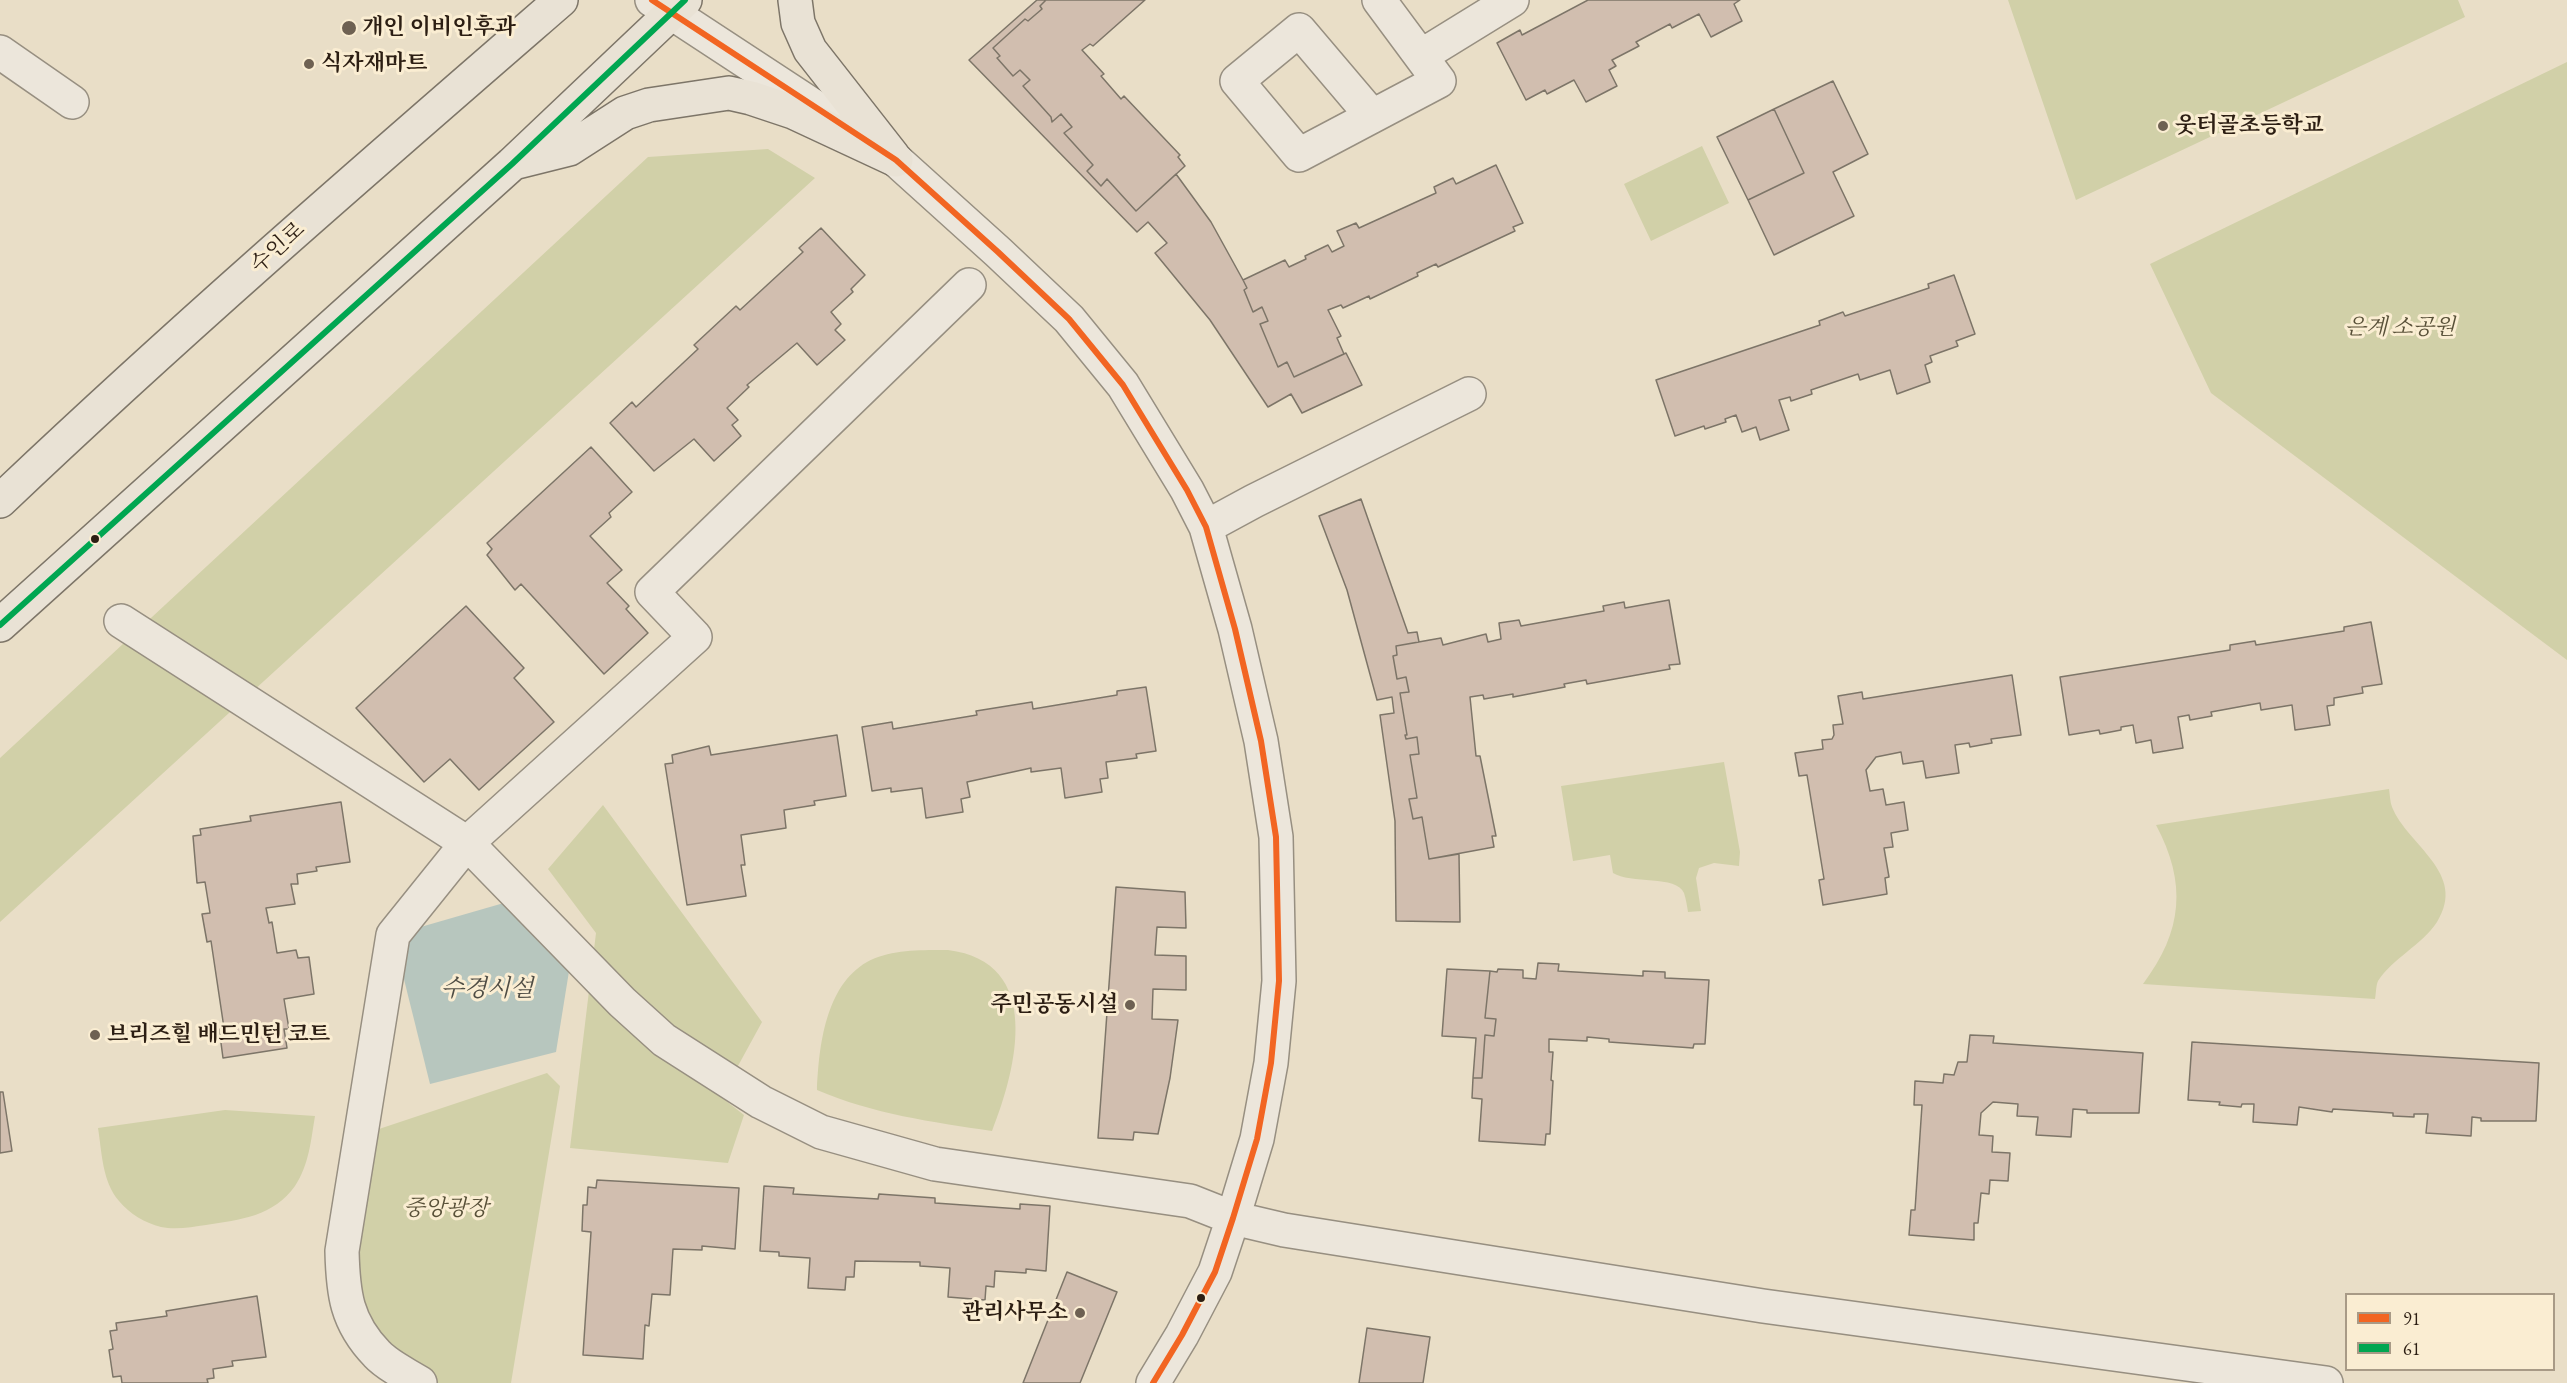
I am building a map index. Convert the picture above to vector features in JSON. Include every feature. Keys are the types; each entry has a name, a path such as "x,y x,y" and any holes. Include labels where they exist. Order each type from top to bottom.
{"main road":[{"name":"수인로","path":"0,501 75,429 321,209 561,0"},
{"path":"795,0 798,23 810,50 896,160"},
{"path":"0,625 512,164 669,4"},
{"path":"512,164 569,149 625,113 641,107 677,99 729,93 793,112 896,160"}],"street":[{"path":"1372,117 1439,81 1378,0"},
{"path":"1421,56 1512,0"},
{"path":"669,4 896,160 1069,319 1123,385 1187,490 1206,527 1235,629 1261,741 1276,837 1279,981 1271,1064 1257,1139 1233,1218 1215,1272 1182,1335 1153,1383"},
{"path":"0,52 72,102"},
{"path":"420,1383 378,1355 355,1325 347,1310 342,1287 342,1251 393,935 467,843 695,637 652,592 969,285"},
{"path":"1206,527 1469,394"},
{"path":"121,621 467,843 622,1002 664,1040 761,1102 821,1132 935,1164 1190,1201 1233,1218 1284,1230 1763,1306 2326,1383"}],"green space":[{"name":"웃터골초등학교","path":"2008,0 2458,0 2465,17 2076,200"},
{"name":"은계 소공원","path":"2567,62 2567,660 2211,393 2150,264"},
{"path":"1702,146 1729,203 1651,241 1624,184"},
{"path":"768,149 815,178 0,922 0,758 648,157"},
{"path":"1724,762 1740,852 1739,866 1714,863 1699,868 1696,878 1701,911 1688,912 1684,893 1680,887 1613,873 1610,855 1573,861 1561,786"},
{"path":"2389,789 2391,805 2400,821 2441,874 2445,889 2445,905 2431,930 2391,965 2378,981 2375,999 2143,984 2166,945 2173,926 2176,906 2173,867 2156,825"},
{"path":"603,805 762,1022 721,1097 744,1115 728,1163 570,1148 596,933 548,869"},
{"path":"948,950 978,959 999,974 1011,996 1015,1021 1014,1049 1009,1078 992,1131 881,1111 817,1090 820,1055 827,1019 842,986 853,973 867,962 886,955 907,951"},
{"name":"중앙광장","path":"547,1073 560,1086 511,1383 420,1383 347,1310 361,1135"},
{"path":"225,1110 315,1116 309,1152 303,1170 287,1196 267,1210 255,1215 195,1227 161,1227 138,1217 123,1206 113,1193 106,1176 98,1128"}],"water":[{"name":"수경시설","path":"528,896 570,965 556,1052 430,1084 393,935"}],"building":[{"path":"1037,0 1046,0 1040,6 1042,9 1028,21 1025,19 993,48 1000,56 997,58 1013,76 1020,70 1030,80 1023,86 1051,117 1052,122 1061,114 1072,127 1064,133 1093,165 1087,171 1101,186 1107,179 1136,211 1176,174 1211,222 1247,288 1244,290 1253,312 1262,307 1268,321 1260,324 1278,367 1287,362 1294,377 1346,353 1362,385 1302,413 1291,394 1268,407 1210,320 1155,253 1167,243 1148,222 1137,232 969,60"},
{"path":"1046,0 1145,0 1093,46 1090,44 1082,50 1104,74 1101,76 1121,99 1124,96 1180,155 1178,157 1185,166 1136,211 1107,179 1101,186 1087,171 1093,165 1064,133 1072,127 1061,114 1052,122 1051,117 1023,86 1030,80 1020,70 1013,76 997,58 1000,56 993,48 1025,19 1028,21 1042,9 1040,6"},
{"path":"1588,0 1740,0 1734,4 1742,21 1711,37 1699,14 1672,28 1670,24 1636,42 1639,46 1612,60 1616,66 1609,70 1617,86 1586,102 1574,80 1547,94 1545,90 1526,100 1497,43 1520,30 1522,35"},
{"path":"1833,81 1868,154 1833,172 1854,216 1774,255 1748,200 1804,173 1774,109"},
{"path":"1774,109 1804,173 1748,200 1717,137"},
{"path":"1496,165 1523,223 1513,227 1515,231 1438,267 1436,264 1417,273 1418,276 1370,299 1369,296 1343,308 1341,305 1328,310 1341,336 1337,338 1344,354 1294,377 1287,362 1278,367 1260,324 1268,321 1262,307 1253,312 1244,290 1247,288 1243,280 1285,260 1289,267 1328,245 1332,252 1344,246 1337,231 1356,223 1359,228 1436,193 1434,187 1453,178 1456,184"},
{"path":"821,228 865,275 851,289 853,292 831,312 841,324 835,330 845,340 817,365 797,343 747,385 749,387 727,408 738,420 732,425 741,436 714,461 694,439 654,471 610,423 632,402 636,407 698,349 694,345 736,306 740,310 803,252 799,248"},
{"path":"1954,275 1975,334 1956,341 1958,346 1930,356 1932,362 1925,365 1930,382 1897,394 1890,370 1860,380 1858,374 1811,390 1812,394 1791,401 1790,397 1779,400 1789,430 1760,440 1756,427 1742,432 1736,415 1725,419 1726,422 1705,429 1704,426 1675,436 1656,380 1820,325 1819,321 1843,312 1845,316 1929,288 1928,284"},
{"path":"591,447 632,492 609,513 611,517 590,536 622,570 607,583 629,606 626,609 648,633 604,674 521,584 515,590 487,555 492,549 487,543"},
{"path":"1361,499 1408,633 1417,632 1419,642 1396,646 1397,655 1393,656 1397,679 1406,677 1409,692 1400,693 1406,739 1417,737 1419,754 1410,755 1417,798 1409,799 1413,819 1422,817 1429,859 1459,854 1460,922 1396,921 1395,821 1380,715 1394,713 1392,697 1377,700 1347,590 1319,516"},
{"path":"1669,600 1680,664 1669,665 1670,669 1587,684 1586,680 1564,684 1565,687 1513,697 1513,694 1484,699 1483,695 1470,697 1476,756 1480,756 1496,836 1492,836 1494,847 1429,859 1422,817 1413,819 1409,799 1417,798 1410,755 1419,754 1417,737 1406,739 1405,735 1407,735 1400,693 1409,692 1406,677 1397,679 1393,656 1397,655 1396,646 1441,638 1443,645 1486,634 1488,642 1501,639 1499,623 1519,620 1521,626 1604,611 1603,606 1624,602 1625,608"},
{"path":"466,606 524,668 514,678 554,722 479,790 450,759 424,782 356,708"},
{"path":"2371,622 2382,684 2362,687 2363,693 2334,698 2334,705 2327,706 2330,725 2295,730 2292,705 2261,710 2260,703 2211,712 2212,716 2190,720 2189,715 2178,717 2183,748 2153,753 2151,740 2136,743 2133,725 2100,734 2099,730 2069,735 2060,677 2230,650 2230,645 2255,641 2256,645 2344,631 2344,627"},
{"path":"2012,675 2021,735 1991,739 1992,743 1970,747 1969,743 1955,745 1959,773 1926,778 1923,761 1903,764 1901,752 1876,757 1866,770 1870,791 1883,789 1886,805 1904,802 1908,830 1891,833 1893,847 1884,848 1889,877 1885,878 1887,894 1823,905 1819,880 1824,879 1807,775 1799,776 1795,753 1823,749 1822,740 1832,739 1833,725 1843,724 1838,696 1862,692 1863,699"},
{"path":"1146,687 1156,751 1136,754 1137,758 1106,762 1108,778 1100,779 1102,792 1065,798 1061,768 1031,772 1031,768 967,782 970,797 961,799 963,812 926,818 922,788 891,792 891,788 872,791 862,727 892,722 893,729 977,715 976,711 1032,702 1033,709 1117,695 1117,691"},
{"path":"837,735 846,796 814,801 815,805 784,810 786,828 741,835 745,865 741,865 746,896 687,905 665,764 673,763 672,755 709,746 711,755"},
{"path":"341,802 350,862 316,867 317,871 297,874 298,884 291,884 295,904 266,908 269,923 272,922 277,953 296,950 298,958 309,957 314,994 284,999 289,1029 284,1029 287,1048 223,1058 219,1028 224,1028 211,941 207,942 202,914 210,913 205,882 197,883 193,836 201,835 200,829 251,821 250,816"},
{"name":"주민공동시설","path":"1116,887 1185,892 1186,928 1157,927 1155,955 1186,956 1186,990 1153,989 1152,1019 1178,1020 1170,1078 1158,1134 1134,1132 1133,1140 1098,1138"},
{"path":"1538,963 1559,964 1558,971 1643,976 1643,971 1665,972 1665,978 1709,980 1705,1044 1694,1044 1693,1048 1609,1042 1609,1039 1587,1037 1587,1041 1549,1039 1549,1052 1553,1052 1551,1080 1553,1081 1550,1134 1546,1134 1545,1145 1479,1141 1482,1099 1472,1098 1473,1078 1482,1078 1485,1035 1494,1036 1496,1019 1485,1018 1490,971 1523,970 1523,978 1536,979"},
{"path":"1447,969 1490,971 1485,1018 1496,1019 1494,1036 1485,1035 1482,1078 1473,1078 1476,1038 1442,1036"},
{"path":"1970,1035 1994,1036 1993,1043 2143,1053 2139,1113 2087,1113 2087,1110 2073,1109 2071,1137 2036,1135 2038,1117 2017,1116 2018,1104 1993,1102 1981,1113 1979,1135 1993,1136 1992,1152 2010,1153 2008,1181 1990,1180 1989,1194 1981,1193 1978,1223 1974,1223 1974,1240 1909,1235 1911,1210 1915,1210 1922,1105 1914,1105 1915,1081 1943,1083 1944,1074 1954,1075 1958,1062 1967,1062"},
{"path":"2192,1042 2539,1063 2536,1121 2481,1121 2481,1118 2472,1117 2471,1136 2426,1133 2428,1114 2414,1114 2414,1117 2393,1116 2393,1113 2333,1109 2332,1112 2299,1107 2297,1125 2253,1122 2254,1104 2242,1104 2241,1107 2219,1105 2220,1102 2188,1100"},
{"path":"0,1092 3,1092 12,1151 0,1153"},
{"path":"597,1180 739,1188 735,1249 702,1246 702,1250 673,1249 670,1295 652,1294 649,1326 645,1325 643,1359 583,1355 591,1232 582,1231 583,1205 587,1205 588,1187 596,1188"},
{"path":"764,1186 794,1188 793,1194 878,1199 879,1194 935,1198 935,1203 1020,1209 1020,1204 1050,1206 1046,1271 1026,1269 1026,1273 995,1271 994,1287 986,1286 985,1300 948,1297 950,1268 920,1266 920,1262 855,1261 854,1277 846,1277 845,1290 808,1288 810,1258 779,1256 779,1252 760,1251"},
{"name":"관리사무소","path":"1067,1272 1117,1292 1080,1383 1023,1383"},
{"path":"257,1296 266,1357 232,1361 233,1366 213,1369 214,1378 207,1379 208,1383 122,1383 121,1376 113,1377 109,1350 113,1349 110,1331 117,1330 116,1323 167,1316 166,1311"},
{"path":"1367,1328 1430,1337 1423,1383 1359,1383"}],"transit line":[{"name":"91","path":"652,0 896,160 1069,319 1123,385 1187,490 1206,527 1235,629 1261,741 1276,837 1279,981 1271,1063 1257,1139 1233,1218 1215,1272 1182,1335 1153,1383"},
{"name":"61","path":"0,625 512,164 685,0"}],"place":[{"name":"개인 이비인후과","path":"349,28"},
{"name":"식자재마트","path":"309,64"},
{"name":"웃터골초등학교","path":"2163,126"},
{"name":"주민공동시설","path":"1130,1005"},
{"name":"브리즈힐 배드민턴 코트","path":"95,1035"},
{"name":"관리사무소","path":"1080,1313"}]}
